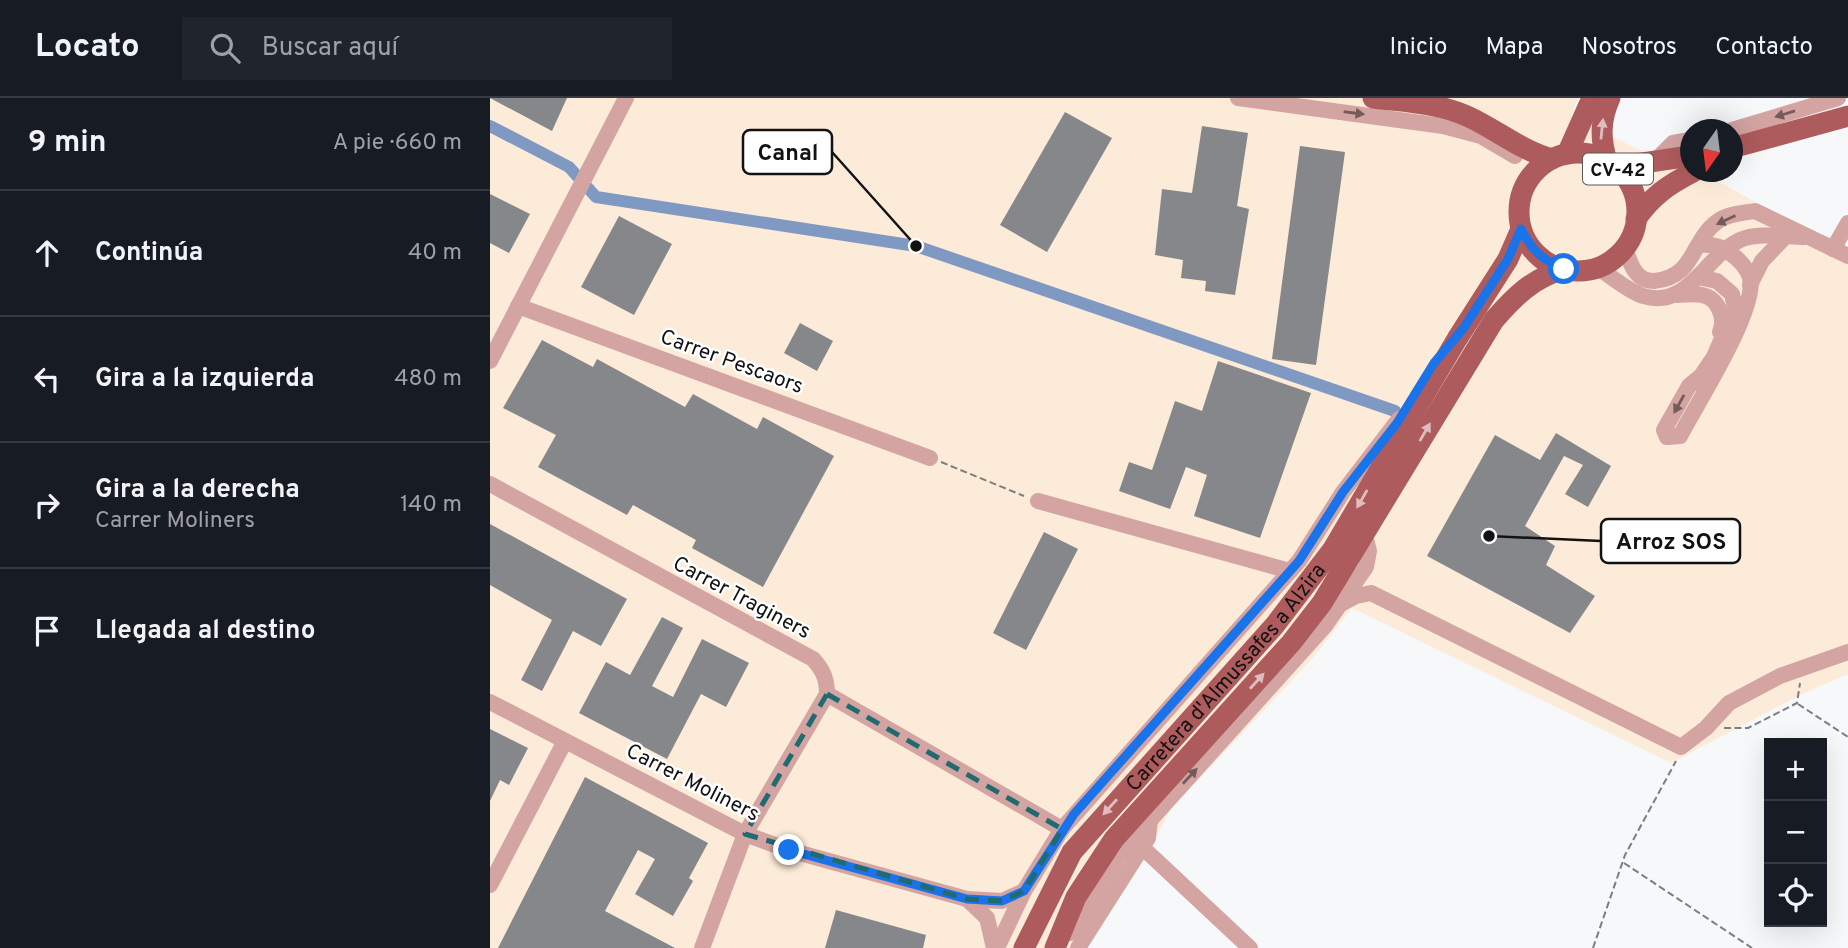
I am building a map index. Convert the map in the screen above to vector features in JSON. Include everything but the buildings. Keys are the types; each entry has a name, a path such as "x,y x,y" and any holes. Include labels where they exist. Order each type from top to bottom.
{"main road":[{"path":"1380,98 1451,110 1511,147 1559,157 1592,98"},
{"path":"1610,98 1605,110 1601,140 1611,164"},
{"path":"1743,149 1848,116"},
{"path":"1743,146 1755,144"},
{"path":"1511,147 1525,185 1519,207 1521,229 1530,247 1545,261 1564,269 1598,268 1625,247"},
{"name":"CV-42","path":"1525,185 1532,175 1559,157 1594,156 1611,164 1653,163 1680,158"},
{"name":"CV-42","path":"1611,164 1632,191 1636,219"},
{"name":"CV-42","path":"1625,247 1636,219 1649,200 1680,178"},
{"name":"Carretera d'Almussafes a Alzira","path":"1024,948 1072,852 1304,591 1333,549 1463,329 1508,259 1521,229"},
{"name":"Carretera d'Almussafes a Alzira","path":"1055,948 1076,897 1114,839 1291,643 1322,603 1365,536 1472,352 1494,320 1517,294 1543,275 1564,269"}],"street":[{"path":"490,361 626,98"},
{"path":"1238,98 1443,126 1511,147"},
{"path":"1743,127 1838,98"},
{"path":"1653,163 1673,143 1680,142"},
{"path":"1625,247 1634,272 1649,281 1668,279 1684,270 1720,220 1755,211 1848,256"},
{"path":"1833,249 1848,223"},
{"path":"1698,277 1717,281 1732,294 1735,308 1714,357 1701,376 1689,386 1664,430 1667,437 1680,436 1741,321 1750,285 1762,261 1785,237"},
{"path":"1598,268 1643,296 1665,299 1686,290 1725,249 1742,239 1810,237"},
{"path":"1699,246 1714,244 1725,249 1740,261 1750,277 1750,285"},
{"path":"1675,295 1704,295 1716,303 1723,315 1723,328 1702,364 1690,368"},
{"name":"Carrer Pescaors","path":"518,306 930,458"},
{"name":"Carretera d'Almussafes a Alzira","path":"995,948 1024,891 1062,829 1290,570 1321,531 1361,466 1397,423 1434,363 1463,329"},
{"name":"Carrer Traginers","path":"490,484 813,659 827,682 827,694"},
{"path":"1038,501 1290,570"},
{"name":"Carretera d'Almussafes a Alzira","path":"1063,948 1100,881 1150,819 1282,676 1339,605 1366,566 1369,551 1365,536"},
{"path":"1339,605 1356,596 1371,593 1681,747 1706,728 1728,703 1803,667 1848,652"},
{"path":"702,948 746,834 827,694 1062,829"},
{"name":"Carrer Moliners","path":"490,702 746,834 789,850 967,899 1002,901 1024,891"},
{"path":"490,885 565,741"},
{"path":"1078,948 1148,838 1150,819"},
{"path":"1142,847 1250,948"},
{"path":"967,899 987,918 995,948"}],"path":[{"path":"930,458 1038,501"},
{"path":"1797,703 1803,667"},
{"path":"1706,728 1748,728 1797,703"},
{"path":"1797,703 1848,737"},
{"path":"1593,948 1623,863 1672,773 1681,747"},
{"path":"1623,863 1752,948"}],"highlighted area":[{"path":"827,694 1062,829 1024,891 1002,901 967,899 745,834"}],"shaded area":[{"path":"490,98 1578,98 1571,116 1639,150 1680,152 1680,182 1720,182 1760,205 1848,247 1848,674 1800,695 1671,763 1352,608 1312,659 1170,810 1154,842 1086,948 490,948"}],"waterway":[{"path":"490,126 569,167 596,197 916,246 1395,411"}],"place":[{"name":"Canal","path":"916,246"},
{"name":"Arroz SOS","path":"1489,536"}],"route":[{"path":"789,850 967,899 1002,901 1024,891 1052,843 1074,814 1299,561 1361,466 1397,423 1434,363 1463,329 1508,259 1521,229 1530,247 1545,261 1564,269"}]}
